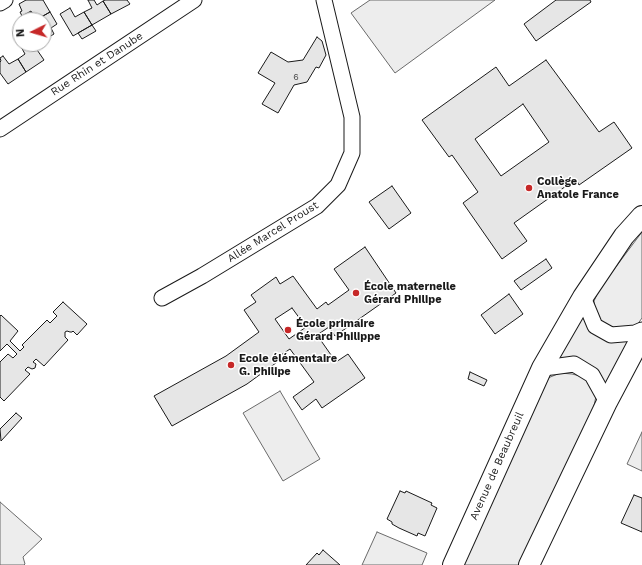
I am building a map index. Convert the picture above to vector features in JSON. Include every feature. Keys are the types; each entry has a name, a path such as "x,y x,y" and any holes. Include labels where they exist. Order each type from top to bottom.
{"main road":[{"name":"Avenue de Beaubreuil","path":"453,565 542,368 583,297 624,236 642,216"},
{"path":"534,562 607,402 642,336"}],"street":[{"path":"0,3 5,0"},
{"name":"Allée Marcel Proust","path":"162,298 202,276 317,206 338,185 352,153 352,117 324,0"},
{"name":"Rue Rhin et Danube","path":"0,129 188,2"},
{"path":"583,297 595,326 611,335 635,333 642,330"},
{"path":"542,368 574,364 592,375 607,402"}],"shaded area":[{"path":"370,0 495,0 395,73 351,13"},
{"path":"642,232 642,318 637,325 625,330 607,328 599,319 594,301 600,288"},
{"path":"584,311 633,341 605,386 554,360"},
{"path":"560,373 584,377 592,385 596,396 593,411 520,565 461,565 548,378"},
{"path":"280,391 320,459 283,481 243,413"},
{"path":"642,432 642,471 627,464"},
{"path":"0,502 42,539 23,557 24,565 0,565"},
{"path":"377,532 427,553 422,565 362,565"}],"building":[{"path":"26,0 43,0 50,12 20,12 22,11 19,4"},
{"path":"88,0 94,0 97,5 103,1 111,14 92,25 84,12 92,8"},
{"path":"127,0 130,4 111,14 103,1"},
{"path":"556,0 590,0 591,2 536,41 524,24"},
{"path":"70,8 75,17 84,12 92,25 73,36 60,14"},
{"path":"52,15 57,24 52,27"},
{"path":"92,25 96,31 82,39 78,33"},
{"path":"317,37 322,41 326,55 319,68 316,67 307,82 294,85 278,113 262,104 275,83 258,73 271,52 288,62 303,60"},
{"path":"24,52 38,52 44,60 26,72 18,59 25,54"},
{"path":"3,56 9,64 18,59 26,72 8,84 0,73 0,58"},
{"path":"546,60 599,132 614,122 632,148 579,185 576,179 514,223 527,241 502,259 463,203 478,192 452,155 449,157 422,120 496,67 509,86","holes":["523,104 549,142 501,176 475,139"]},
{"path":"392,186 411,213 389,229 369,202"},
{"path":"365,247 396,293 335,336 329,327 317,335 336,362 348,354 365,378 322,408 316,399 302,410 293,397 314,382 290,349 278,357 280,360 247,384 172,426 154,396 226,356 259,332 244,310 256,302 251,295 276,277 280,284 293,276 317,309 326,302 328,305 349,290 334,269","holes":["292,308 306,327 289,339 275,319"]},
{"path":"546,259 552,268 521,290 514,281"},
{"path":"509,294 523,314 495,334 481,315"},
{"path":"63,302 87,324 77,335 73,331 65,332 65,337 68,340 44,366 36,359 33,362 36,364 35,368 32,369 28,367 25,370 30,374 4,401 0,397 0,362 8,354 13,358 17,354 7,344 0,351 0,316 1,315 18,331 10,341 20,351 24,347 22,345 47,320 50,323 57,316 53,312"},
{"path":"470,372 487,380 484,386 468,379"},
{"path":"16,413 22,418 1,441 0,429"},
{"path":"400,491 405,493 406,491 432,503 431,505 437,508 425,536 418,533 417,536 399,528 387,519"},
{"path":"634,495 642,498 642,532 621,523"},
{"path":"323,550 340,565 306,565 317,553 319,555"}],"place":[{"name":"Collège Anatole France","path":"529,188"},
{"name":"École maternelle Gérard Philipe","path":"356,293"},
{"name":"École primaire Gérard Philippe","path":"288,330"},
{"name":"Ecole élémentaire G. Philipe","path":"231,365"}]}
